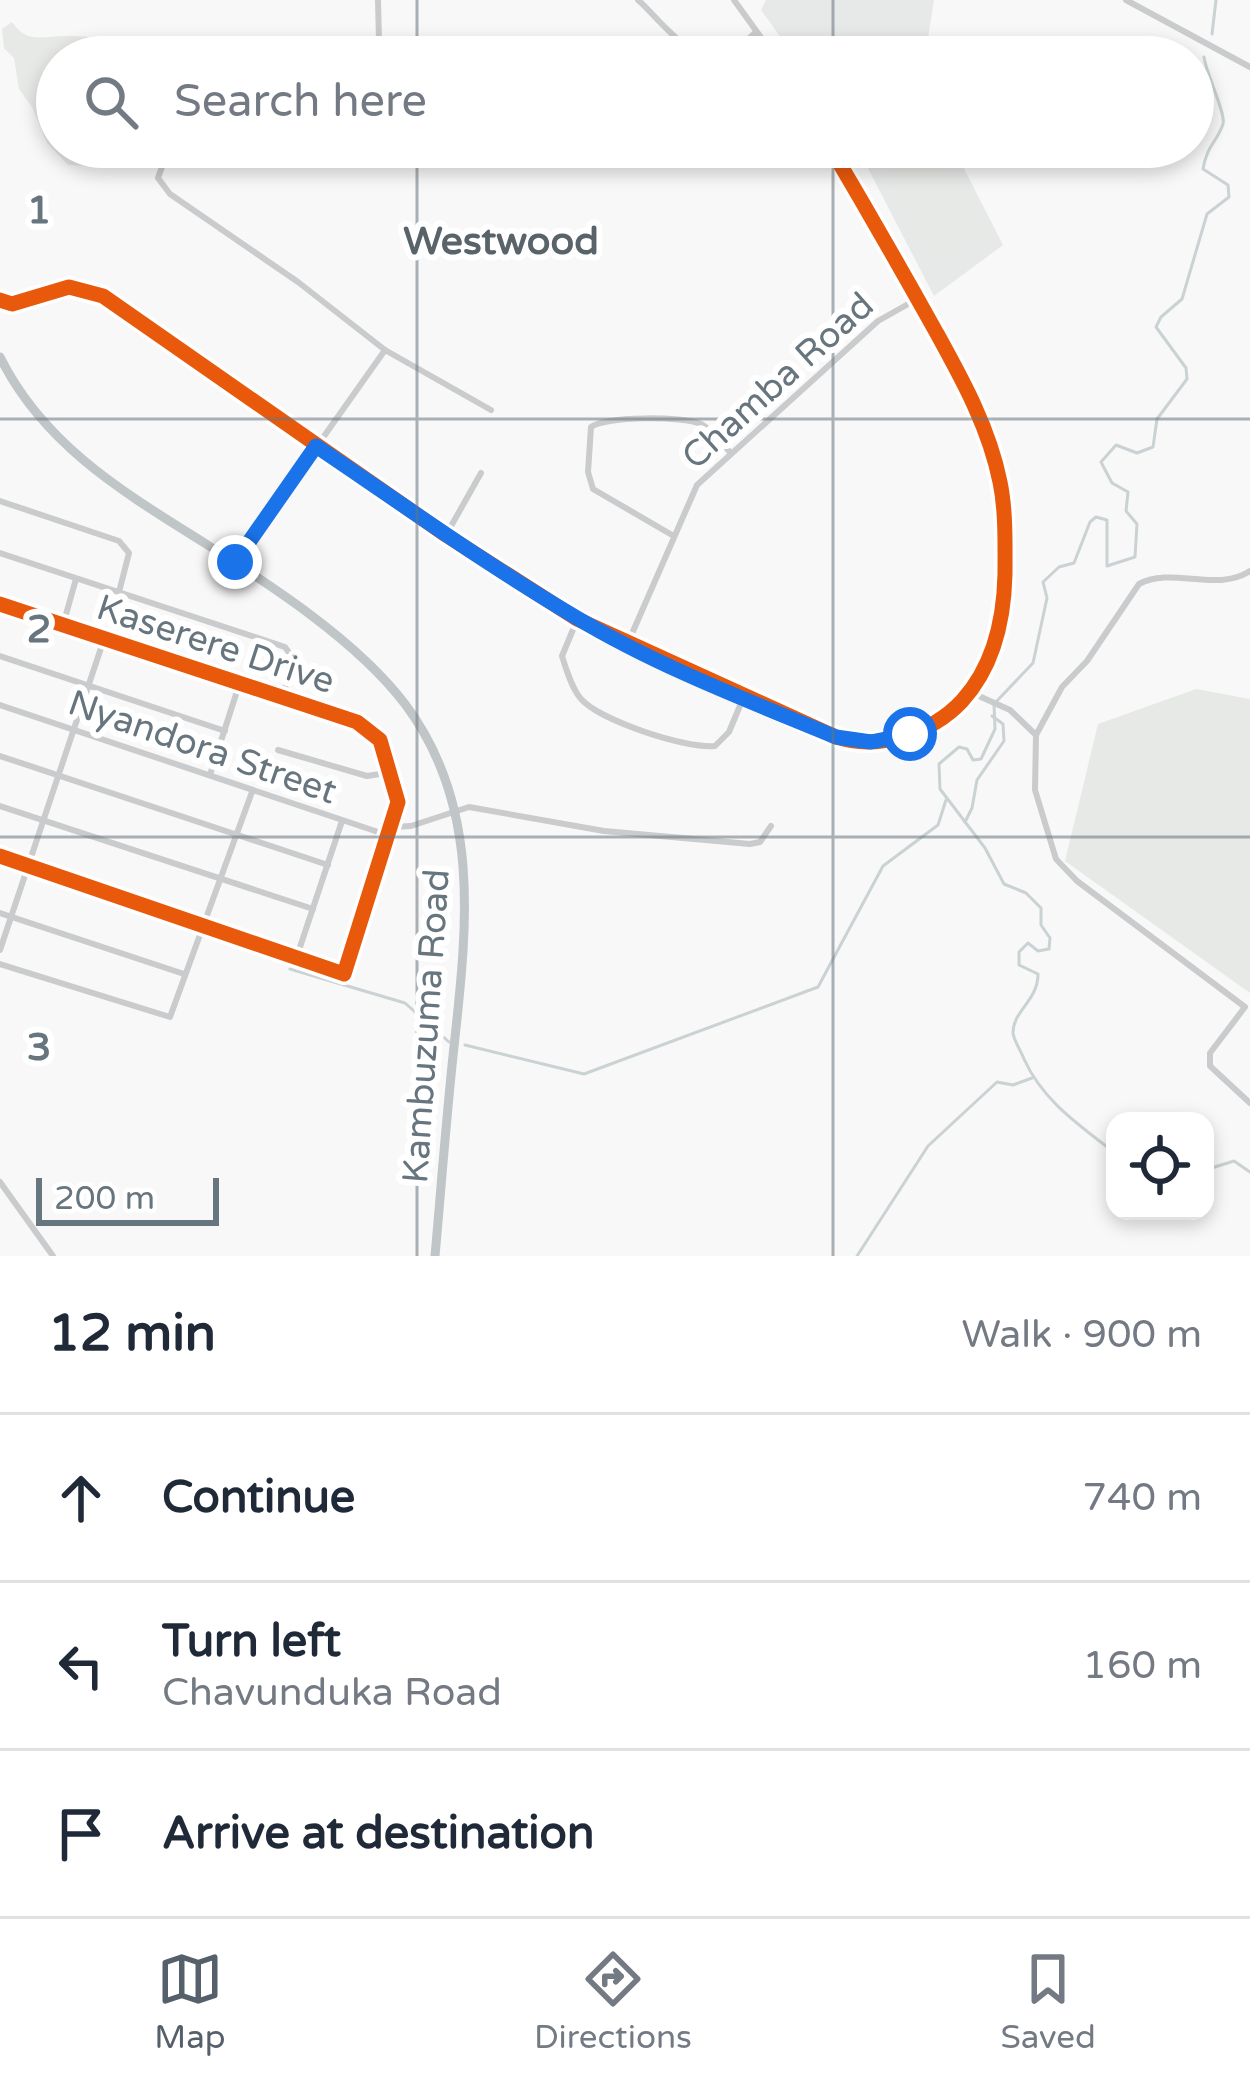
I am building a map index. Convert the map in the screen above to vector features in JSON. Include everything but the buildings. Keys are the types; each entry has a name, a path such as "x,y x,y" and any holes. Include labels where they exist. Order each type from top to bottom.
{"main road":[{"name":"Kambuzuma Road","path":"0,357 19,392 68,450 109,482 235,562 343,642 395,692 440,766 464,846 466,909 435,1256"}],"street":[{"path":"378,0 379,36"},
{"path":"638,0 678,36"},
{"path":"734,0 759,36"},
{"path":"1126,0 1193,36"},
{"path":"751,36 756,32"},
{"path":"1214,48 1250,67"},
{"path":"162,168 158,178 170,194 298,282 385,350 491,410"},
{"path":"0,300 12,304 69,287 103,296 446,535 577,619 836,737 871,742 926,727 956,708 970,692 993,649 1003,615 1002,499 992,448 972,398 842,168"},
{"name":"Chamba Road","path":"627,645 693,490 878,321 918,298"},
{"path":"235,562 385,350"},
{"path":"672,535 593,489 588,472 591,427 604,420 692,422 707,429 730,452"},
{"path":"446,535 481,472"},
{"path":"0,501 119,541 129,554 119,592"},
{"path":"0,553 288,649 292,657 283,698"},
{"path":"1250,571 1225,580 1143,581 1087,662 1062,687 1036,735 1035,790 1056,859 1077,881 1245,1007 1210,1053 1210,1066 1250,1103"},
{"path":"63,625 76,579"},
{"name":"Kaserere Drive","path":"0,604 346,716 380,740 392,772"},
{"path":"577,619 562,656 580,698 593,707 671,742 709,747 724,739 744,696"},
{"path":"0,950 104,639"},
{"path":"0,656 225,731"},
{"path":"210,775 239,685"},
{"path":"970,692 999,703 1036,735"},
{"name":"Nyandora Street","path":"0,705 390,836"},
{"path":"0,856 344,974 394,826 398,802 392,772 357,774 278,750"},
{"path":"0,756 328,865"},
{"path":"0,964 163,1018 173,1015 252,792"},
{"path":"0,806 313,909"},
{"path":"394,826 411,826 469,807 604,831 750,844 760,842 771,826"},
{"path":"297,956 342,821"},
{"path":"0,913 186,975"},
{"path":"0,1182 3,1197 53,1256"}],"shaded area":[{"path":"766,0 934,0 928,36 780,36 761,10"},
{"path":"12,22 36,37 36,117 19,89 14,58 4,48 2,29"},
{"path":"868,168 964,168 1003,245 934,296"},
{"path":"886,168 955,168 988,231 934,260"},
{"path":"1196,689 1250,699 1250,993 1065,861 1098,724"}],"waterway":[{"path":"1212,34 1216,0"},
{"path":"1214,90 1223,124 1214,142"},
{"path":"1106,1146 1052,1100 1016,1043 1014,1025 1034,991 1038,974 1019,965 1019,952 1028,943 1038,951 1049,949 1050,938 1041,925 1041,908 1026,893 1004,884 985,848 940,789 939,764 959,747 967,749 973,760 981,759 995,729 994,704 1033,663 1047,598 1043,582 1059,567 1074,563 1090,522 1096,517 1107,520 1107,566 1135,557 1137,524 1126,511 1128,492 1112,483 1101,462 1116,445 1137,453 1153,447 1157,419 1187,379 1186,368 1156,327 1182,299 1207,214 1229,197 1228,185 1203,168"},
{"path":"965,822 977,780 1004,741 1003,724 992,716"},
{"path":"465,1045 584,1074 818,987 883,866 938,825 946,800"},
{"path":"290,969 405,1003 449,1042"},
{"path":"857,1256 928,1146 997,1082 1013,1085 1032,1078"},
{"path":"1214,1167 1234,1161 1250,1172"}],"cycle path":[{"path":"0,300 12,304 69,287 103,296 446,535 577,619 836,737 886,740 936,722 962,701 982,673 1002,608 1003,504 989,442 965,385 842,168"},
{"path":"0,604 357,722 380,740 398,802 344,974 0,856"}],"district":[{"name":"Westwood","path":"501,240"}],"route":[{"path":"235,562 316,446 577,619 627,645 836,737 871,742 910,734"}]}
